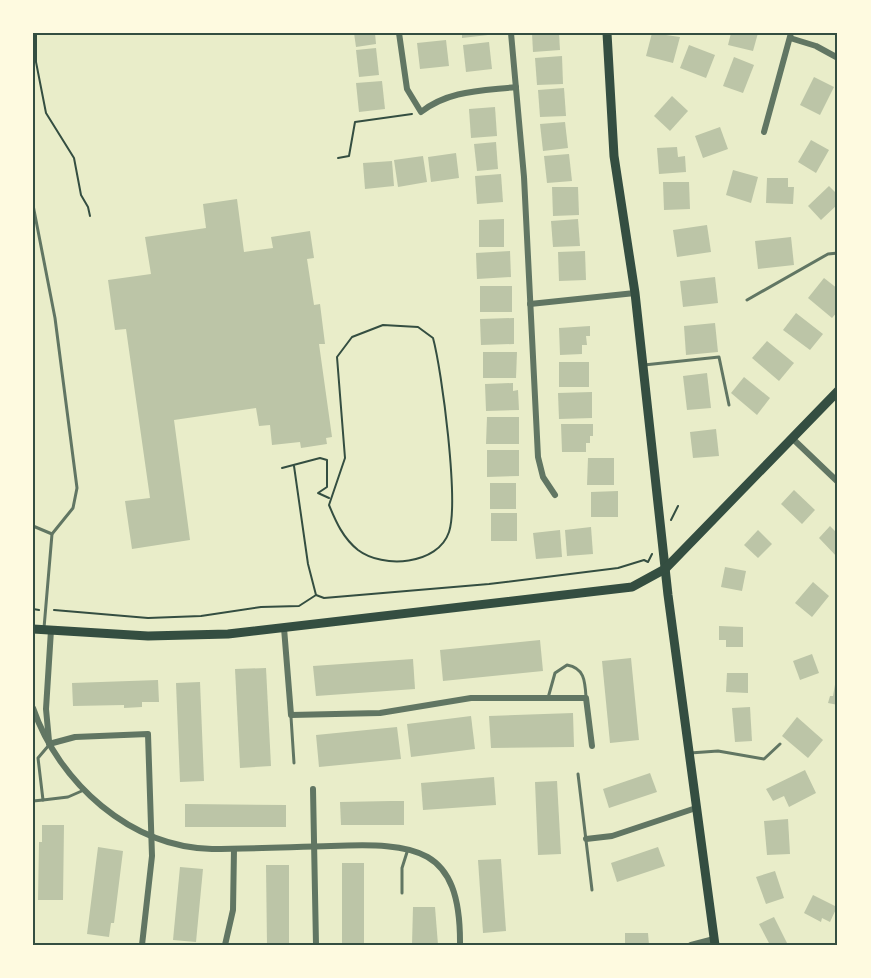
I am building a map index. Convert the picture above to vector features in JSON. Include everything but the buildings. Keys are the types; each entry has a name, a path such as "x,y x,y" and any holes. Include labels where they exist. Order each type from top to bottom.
{"main road":[{"path":"607,33 614,156 635,293 664,569 714,942"},
{"path":"33,629 181,636 284,628 613,591 636,586 664,569 838,391"}],"street":[{"path":"399,33 407,89 421,112 432,103 457,94 516,87"},
{"path":"511,33 538,458 543,477 555,495"},
{"path":"764,132 790,35 838,58"},
{"path":"530,304 635,293"},
{"path":"793,439 838,482"},
{"path":"284,628 291,715 380,713 476,697 586,698 592,746"},
{"path":"48,630 46,710 49,744"},
{"path":"33,708 49,744 63,766 84,790 110,812 153,838 186,847 234,849 381,844 409,848 435,862 450,882 460,913 460,945"},
{"path":"49,744 70,738 148,734 153,838 142,945"},
{"path":"313,789 316,945"},
{"path":"586,839 623,833 696,808"},
{"path":"225,945 233,910 234,849"},
{"path":"691,945 714,942"}],"lane":[{"path":"33,205 54,318 77,493 73,508 52,534 44,610 48,630"},
{"path":"747,300 828,254 838,253"},
{"path":"643,365 719,357 729,405"},
{"path":"33,526 52,534"},
{"path":"548,698 555,673 567,665 580,670 584,676 586,698"},
{"path":"291,715 294,763"},
{"path":"43,800 38,758 49,744"},
{"path":"688,753 718,751 764,759 780,744"},
{"path":"578,774 591,890"},
{"path":"33,801 68,797 84,790"},
{"path":"402,893 403,861 409,848"}],"path":[{"path":"36,33 36,62 46,113 74,158 81,195 90,216"},
{"path":"338,158 350,156 355,122 421,112"},
{"path":"384,325 404,325 426,331 433,338 436,350 445,416 451,481 452,519 449,534 437,549 423,556 399,562 377,560 359,550 339,529 329,505 330,498 345,458 337,357 341,349 362,331 384,325"},
{"path":"282,468 320,458 327,460 327,487 318,493 330,498"},
{"path":"294,466 308,564 316,595"},
{"path":"662,535 678,506"},
{"path":"316,595 324,598 618,568 644,560 648,562 653,553"},
{"path":"33,609 148,618 184,617 299,606 316,595"}]}
